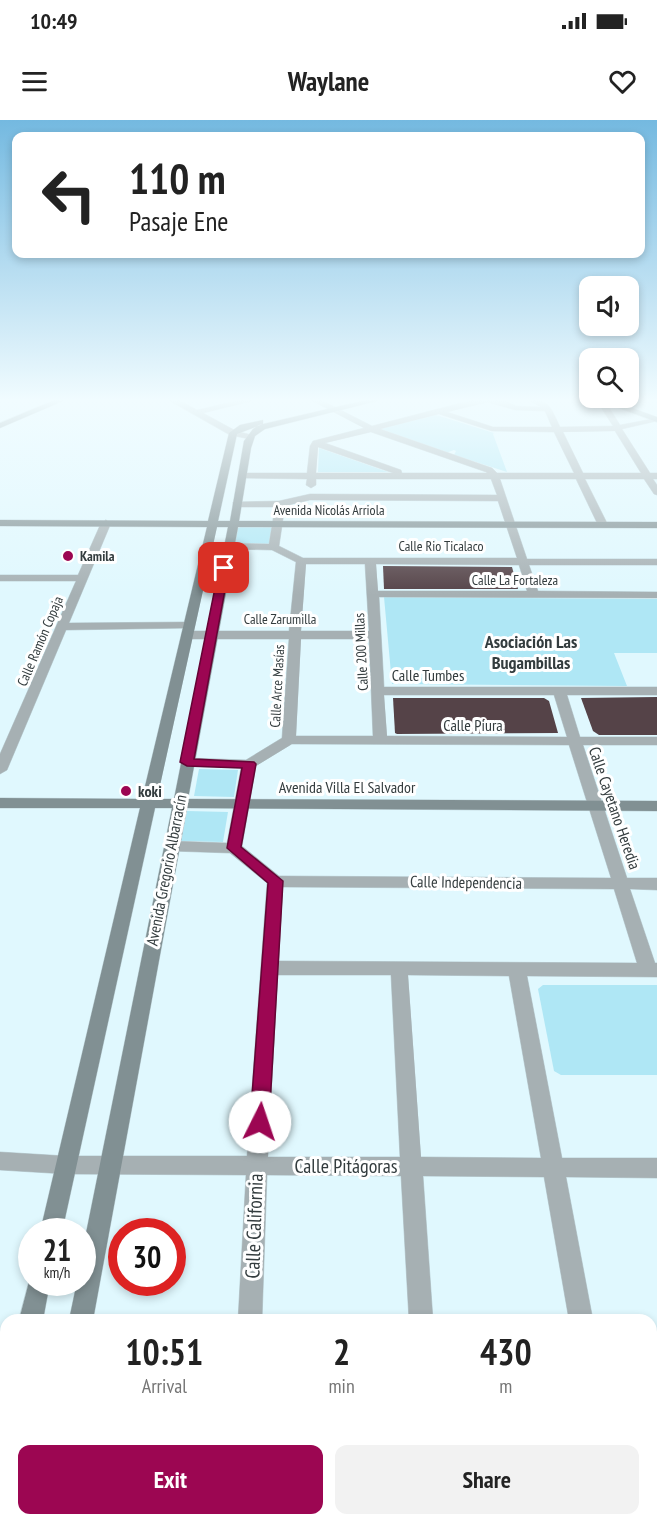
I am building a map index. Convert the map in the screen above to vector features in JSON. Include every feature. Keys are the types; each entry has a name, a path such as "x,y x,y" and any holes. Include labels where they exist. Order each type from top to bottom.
{"street":[{"name":"Avenida Gregorio Albarracín","path":"54,1218 226,464"},
{"name":"Avenida Gregorio Albarracín","path":"82,1314 245,464"},
{"path":"310,497 313,464"},
{"path":"377,464 398,471 399,476"},
{"path":"470,464 489,470 495,476 534,595"},
{"path":"573,464 603,525"},
{"path":"643,464 652,476 657,492"},
{"path":"243,476 652,476"},
{"path":"236,504 280,504 293,499 310,497 502,498"},
{"path":"274,548 280,504"},
{"name":"Avenida Nicolás Arriola","path":"0,523 657,525"},
{"name":"Calle Ramón Copaja","path":"0,770 106,523"},
{"name":"Calle Rio Ticalaco","path":"228,546 274,548 302,561 657,562"},
{"name":"Calle Arce Masías","path":"289,740 302,561"},
{"name":"Calle 200 Millas","path":"370,561 380,741"},
{"path":"0,578 83,578"},
{"name":"Calle La Fortaleza","path":"373,594 657,595"},
{"name":"Calle Zarumilla","path":"63,627 188,630 211,635 374,634"},
{"name":"Calle Cayetano Heredia","path":"559,691 594,806 653,970"},
{"name":"Calle Tumbes","path":"379,692 657,691"},
{"path":"187,762 249,764 289,740"},
{"name":"Calle Piura","path":"289,740 657,741"},
{"path":"234,848 249,764"},
{"name":"Avenida Villa El Salvador","path":"0,803 657,806"},
{"path":"171,846 234,848 275,881"},
{"name":"Calle Independencia","path":"275,881 657,884"},
{"name":"Calle California","path":"250,1314 275,881"},
{"path":"270,968 653,970"},
{"path":"399,969 421,1314"},
{"path":"517,969 580,1314"},
{"name":"Calle Pitágoras","path":"0,1161 66,1165 657,1168"},
{"path":"31,1314 36,1296"}],"shaded area":[{"path":"318,464 364,464 388,472 318,472"},
{"path":"481,464 504,464 507,472"},
{"path":"243,526 274,526 271,544 234,544 236,529"},
{"path":"384,597 657,599 657,653 614,653 627,686 392,684"},
{"path":"199,769 238,770 234,797 194,796"},
{"path":"187,811 228,812 223,842 181,841"},
{"path":"543,985 657,985 657,1075 561,1075 554,1071 538,989"}],"building":[{"path":"383,566 512,567 518,589 384,589"},
{"path":"657,697 657,735 599,735 593,731 581,698"},
{"path":"393,698 544,698 549,701 558,733 397,734 395,733"}],"place":[{"name":"Kamila","path":"68,556"},
{"name":"koki","path":"126,791"}],"district":[{"name":"Asociación Las Bugambillas","path":"531,652"}],"route":[{"path":"224,568 187,762 249,764 234,848 275,881 260,1122"}]}
